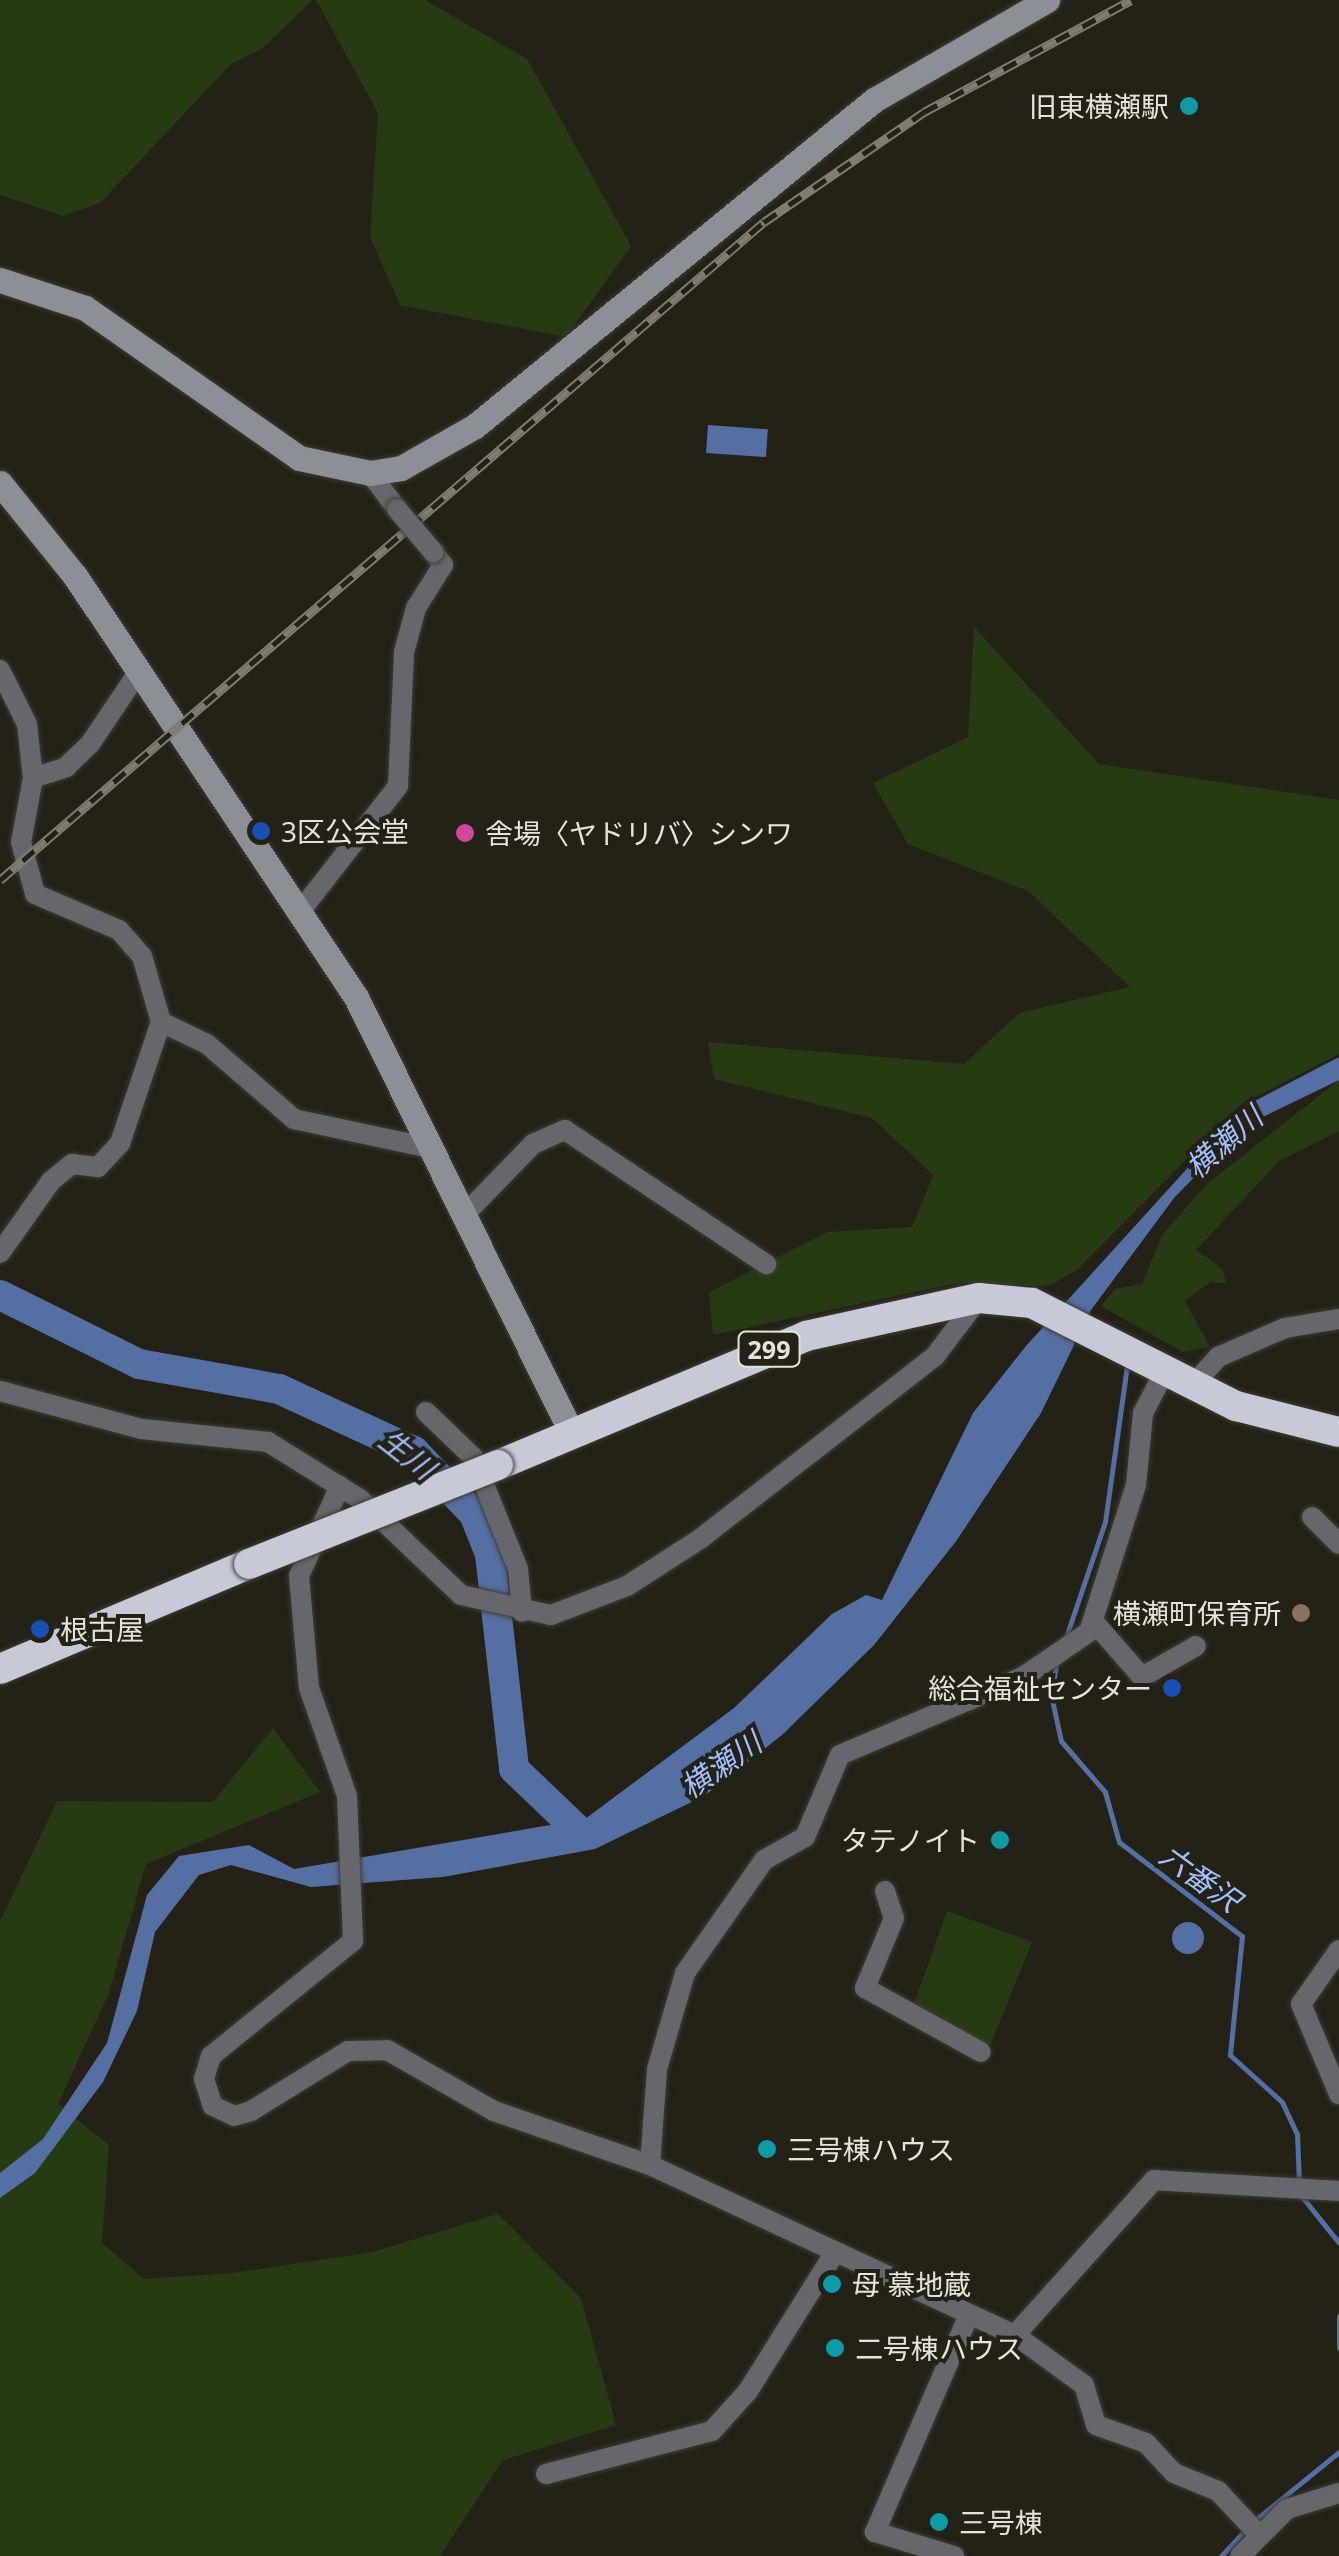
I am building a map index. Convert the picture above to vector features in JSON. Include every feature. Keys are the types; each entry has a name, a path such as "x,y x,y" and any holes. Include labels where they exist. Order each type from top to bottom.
{"highway":[{"name":"299","path":"3,1661 498,1465 806,1336 979,1298 1055,1313 1193,1386 1264,1416 1339,1432"}],"street":[{"path":"0,280 99,317 299,458 370,473 449,446 874,100 1047,0"},
{"path":"302,909 398,786 404,652 416,608 443,565 370,473"},
{"path":"0,483 140,671 302,909 432,1148 572,1435"},
{"path":"0,670 27,724 33,778 21,842 35,894 128,939 161,1022 120,1143 98,1167 72,1164 51,1181 0,1253"},
{"path":"33,778 66,767 90,744 140,671"},
{"path":"161,1022 207,1044 294,1118 432,1148"},
{"path":"465,1214 547,1132 564,1130 766,1264"},
{"path":"0,1390 142,1429 268,1442 340,1486 461,1595 515,1610 584,1606 690,1546 934,1356 979,1298"},
{"path":"1193,1386 1218,1357 1286,1328 1339,1318"},
{"path":"650,2164 657,2070 685,1974 764,1860 804,1838 840,1755 1042,1667 1073,1649 1094,1622 1136,1485 1143,1413 1156,1366"},
{"path":"426,1412 472,1456 518,1569 515,1610"},
{"path":"340,1486 298,1576 310,1688 347,1796 357,1894 353,1941 341,1956 212,2056 204,2079 213,2106 234,2116 250,2111 348,2051 387,2050 494,2111 650,2164 832,2257 967,2319 1015,2335 1084,2385 1096,2424 1146,2443 1252,2527"},
{"path":"1312,1517 1339,1544"},
{"path":"1094,1622 1142,1677 1196,1646"},
{"path":"885,1891 894,1918 865,1988 981,2052"},
{"path":"1339,1950 1301,2004 1339,2094"},
{"path":"1015,2335 1154,2180 1339,2191"},
{"path":"546,2474 712,2431 748,2391 832,2257"},
{"path":"954,2556 875,2532 967,2319"},
{"path":"1240,2556 1252,2527 1288,2509 1339,2492"}],"green space":[{"path":"0,0 312,0 263,48 230,65 100,203 63,216 0,195"},
{"path":"316,0 425,0 527,59 631,246 566,337 400,305 370,237 378,113"},
{"path":"974,627 1099,764 1339,800 1339,1054 1241,1104 1078,1269 1049,1286 957,1283 713,1335 709,1292 828,1232 912,1227 933,1175 872,1118 714,1079 708,1042 964,1064 1019,1013 1130,987 1028,891 908,844 873,783 968,737"},
{"path":"1339,1080 1339,1131 1279,1161 1196,1250 1223,1269 1226,1283 1210,1282 1185,1301 1210,1347 1183,1352 1101,1306 1115,1289 1142,1284 1162,1235 1207,1184"},
{"path":"273,1728 320,1792 146,1864 109,1993 58,2104 109,2145 102,2243 144,2279 233,2273 372,2252 498,2214 581,2298 616,2425 503,2460 440,2556 0,2556 0,1921 57,1801 213,1802"},
{"path":"947,1911 1032,1942 990,2046 914,2004"}],"water":[{"path":"708,425 768,429 766,457 706,453"},
{"name":"横瀬川","path":"1339,1057 1339,1080 1244,1126 1174,1198 1091,1310 1041,1413 957,1540 874,1645 782,1735 704,1796 595,1849 443,1877 311,1887 231,1865 199,1875 155,1932 137,2011 103,2082 35,2173 0,2198 0,2173 43,2139 107,2043 147,1895 179,1856 249,1845 294,1869 585,1819 734,1708 832,1614 866,1595 882,1600 973,1413 1026,1346 1243,1107"},
{"path":"1188,1922 1200,1926 1204,1938 1200,1950 1188,1954 1176,1950 1172,1938 1176,1926"}],"waterway":[{"name":"生川","path":"0,1295 139,1364 279,1389 414,1451 474,1514 490,1554 514,1769 581,1833"},
{"name":"六番沢","path":"1065,1640 1105,1522 1127,1365"},
{"name":"六番沢","path":"1056,1665 1051,1695 1061,1741 1105,1792 1119,1842 1242,1936 1230,2055 1282,2102 1297,2134 1299,2182"},
{"name":"六番沢","path":"1299,2193 1339,2243"},
{"name":"六番沢","path":"1339,2316 1339,2348"},
{"name":"六番沢","path":"1254,2521 1339,2452"},
{"name":"六番沢","path":"1221,2556 1246,2529"}],"railway":[{"path":"0,880 764,222 924,112 1131,0"}],"place":[{"name":"旧東横瀬駅","path":"1189,106"},
{"name":"3区公会堂","path":"261,831"},
{"name":"舎場〈ヤドリバ〉シンワ","path":"465,833"},
{"name":"横瀬町保育所","path":"1301,1613"},
{"name":"根古屋","path":"40,1629"},
{"name":"総合福祉センター","path":"1172,1688"},
{"name":"タテノイト","path":"1000,1840"},
{"name":"三号棟ハウス","path":"767,2149"},
{"name":"母 慕地蔵","path":"832,2284"},
{"name":"二号棟ハウス","path":"835,2348"},
{"name":"三号棟","path":"939,2522"}]}
